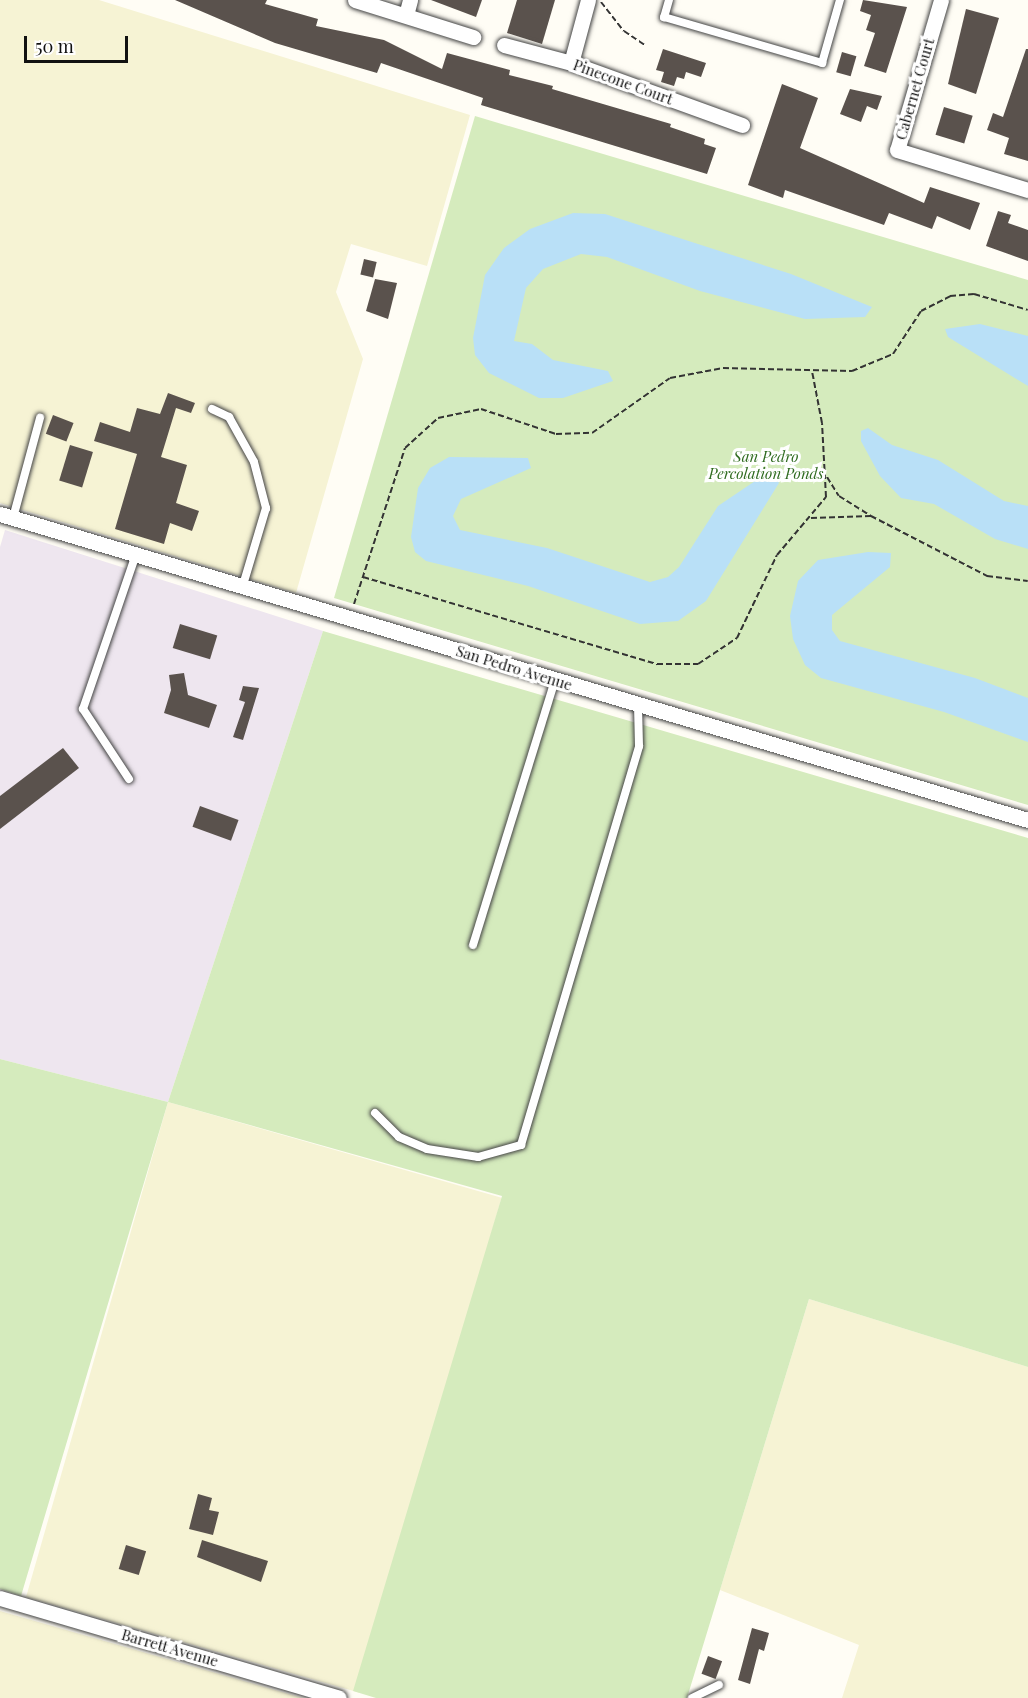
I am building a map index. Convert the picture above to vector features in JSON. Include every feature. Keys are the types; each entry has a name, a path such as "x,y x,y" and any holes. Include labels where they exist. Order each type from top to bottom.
{"street":[{"path":"355,0 408,8 473,37"},
{"path":"571,63 588,0"},
{"name":"Cabernet Court","path":"941,0 897,150 1028,190"},
{"name":"Pinecone Court","path":"504,45 571,63 742,124"},
{"name":"San Pedro Avenue","path":"7,516 1028,820"},
{"name":"Barrett Avenue","path":"0,1598 339,1698"}],"lane":[{"path":"669,0 664,17 822,63 840,0"},
{"path":"212,409 229,417 249,452 266,508 243,585"},
{"path":"7,516 40,418"},
{"path":"129,779 83,709 136,554"},
{"path":"473,945 555,680"},
{"path":"375,1113 399,1137 427,1149 478,1157 521,1145 639,746 638,705"},
{"path":"692,1698 719,1685"}],"path":[{"path":"598,0 624,31 645,45"},
{"path":"351,619 405,448 438,418 481,409 556,434 592,433 670,378 723,368 852,371 893,354 921,311 950,296 974,294 1028,310"},
{"path":"363,577 657,664 698,664 737,638 777,555 811,518 826,497 826,475 812,371"},
{"path":"826,475 839,496 871,516 987,576 1028,581"},
{"path":"811,518 871,516"}],"shaded area":[{"path":"0,0 99,0 470,115 427,266 351,244 336,292 363,359 296,593 0,503"},
{"path":"5,530 323,631 168,1102 0,1059 0,547"},
{"path":"168,1102 502,1198 360,1693 26,1597"},
{"path":"809,1299 1028,1367 1028,1698 842,1698 859,1645 720,1590"},
{"path":"0,1611 303,1698 0,1698"}],"green space":[{"name":"San Pedro Percolation Ponds","path":"475,116 1028,280 1028,805 334,598"},
{"path":"323,631 1028,838 1028,1367 809,1299 687,1698 376,1698 353,1691 502,1196 168,1102"},
{"path":"0,1059 168,1102 21,1596 0,1589"}],"water":[{"path":"573,213 605,214 791,274 872,307 865,317 805,319 700,291 607,257 581,254 543,269 526,288 514,341 532,344 553,360 608,371 613,381 563,398 539,398 489,373 475,355 473,338 485,275 504,248 530,229"},
{"path":"980,324 1028,336 1028,386 948,337 945,329"},
{"path":"868,428 892,445 938,460 1004,501 1028,506 1028,549 995,539 934,504 901,498 880,476 861,441 861,431"},
{"path":"449,457 528,458 531,468 461,499 453,516 460,530 547,548 650,582 668,577 679,567 718,506 767,473 774,474 779,483 706,601 678,621 640,624 528,586 426,561 415,552 411,537 418,488 430,468"},
{"path":"868,552 891,553 890,567 832,615 832,630 840,641 975,678 1028,698 1028,742 944,712 821,678 805,665 793,639 790,616 798,581 818,560"}],"building":[{"path":"175,0 267,0 265,4 318,19 316,26 384,40 442,69 447,53 510,70 509,75 553,86 552,89 671,124 670,127 705,139 704,144 716,148 707,174 481,105 483,98 381,63 377,73 275,43"},
{"path":"431,0 482,0 476,17"},
{"path":"517,0 555,0 542,44 507,33"},
{"path":"863,0 907,7 886,73 864,66 875,33 866,30 871,15 860,11"},
{"path":"966,9 999,18 976,94 948,84"},
{"path":"663,49 706,63 701,77 686,72 684,79 677,77 674,86 661,82 664,72 656,70"},
{"path":"1026,49 1028,49 1028,161 1004,154 1009,138 987,130 993,113 1003,117"},
{"path":"842,52 856,56 851,76 836,72"},
{"path":"782,84 818,98 800,148 924,203 930,187 980,203 970,230 937,216 932,229 889,213 884,225 785,190 783,198 748,185"},
{"path":"850,89 882,96 877,110 867,106 861,122 840,114"},
{"path":"944,107 973,116 964,144 936,135"},
{"path":"998,211 1011,215 1008,223 1028,230 1028,261 986,246"},
{"path":"364,259 377,262 373,278 360,275"},
{"path":"375,279 397,283 388,319 366,311"},
{"path":"168,393 195,403 191,413 176,408 161,457 187,465 176,503 199,511 192,531 170,523 164,544 115,529 137,454 94,441 100,422 130,432 137,408 160,414"},
{"path":"53,415 74,423 66,442 46,434"},
{"path":"70,445 93,452 82,487 59,480"},
{"path":"180,624 217,635 210,659 173,648"},
{"path":"184,673 188,695 217,705 209,728 164,713 171,690 169,675"},
{"path":"243,686 259,688 243,740 233,737 245,702 239,700"},
{"path":"63,748 79,768 0,829 0,796"},
{"path":"200,806 239,820 231,841 192,827"},
{"path":"198,1494 212,1498 209,1510 219,1512 213,1535 189,1529"},
{"path":"202,1540 268,1561 261,1582 197,1557"},
{"path":"126,1545 146,1551 139,1575 119,1569"},
{"path":"752,1628 769,1633 764,1651 759,1649 750,1684 738,1680"},
{"path":"708,1656 722,1661 716,1679 702,1674"}]}
